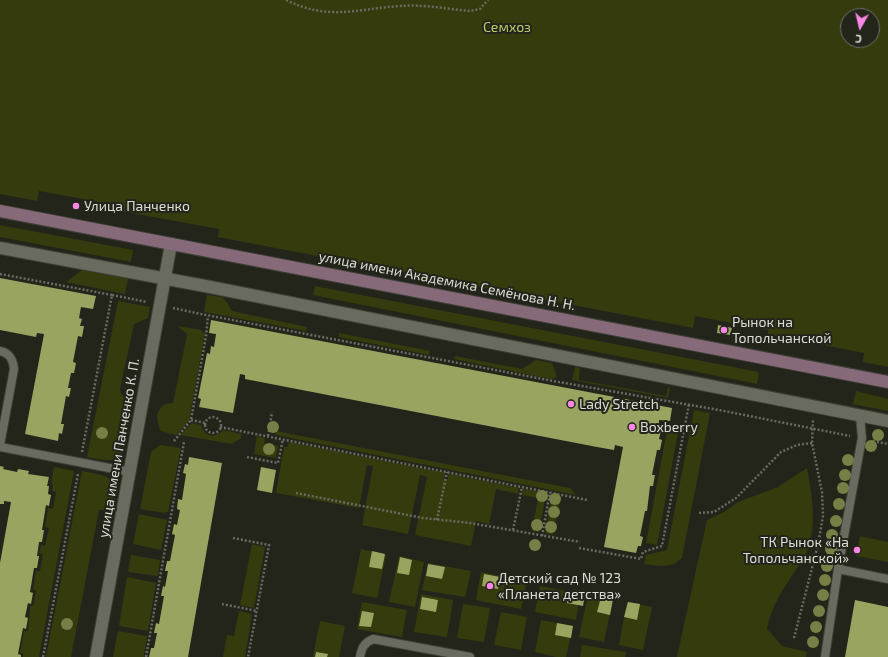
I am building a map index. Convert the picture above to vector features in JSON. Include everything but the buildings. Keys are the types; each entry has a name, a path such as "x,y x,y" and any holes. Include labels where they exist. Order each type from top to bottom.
{"main road":[{"name":"улица имени Академика Семёнова Н. Н.","path":"0,211 888,382"}],"street":[{"name":"улица имени Панченко К. П.","path":"96,657 171,244"},
{"path":"0,248 707,384 888,421"}],"lane":[{"path":"0,351 5,352 12,360 14,369 0,446 130,472"},
{"path":"825,657 838,569 862,438 860,416"},
{"path":"838,569 888,578"},
{"path":"360,657 366,642 373,639 470,657"}],"path":[{"path":"286,0 303,9 339,13 401,5 470,11 480,9 488,0"},
{"path":"0,274 160,304 208,316 553,381 689,404 888,444"},
{"path":"43,657 112,295"},
{"path":"174,441 191,420 206,336 208,316"},
{"path":"579,548 641,559 643,552 662,546 689,404"},
{"path":"794,638 818,545 823,516 822,492 812,443 812,429 816,407"},
{"path":"268,436 272,412"},
{"path":"211,418 216,418 220,422 220,427 216,432 211,433 207,430 205,423 211,418"},
{"path":"191,420 205,423"},
{"path":"220,427 587,500"},
{"path":"247,457 278,463 283,439"},
{"path":"146,657 184,442"},
{"path":"699,513 714,512 736,498 780,452 797,445 812,443"},
{"path":"438,520 447,472"},
{"path":"513,530 522,486"},
{"path":"542,536 550,492"},
{"path":"296,493 423,518 470,523 580,542"},
{"path":"233,538 269,545 248,657"},
{"path":"222,604 256,611"}],"green space":[{"name":"Семхоз","path":"0,0 888,0 888,367 863,362 864,353 768,334 768,330 695,316 693,328 218,237 219,229 115,210 111,204 39,191 37,201 0,194"},
{"path":"0,225 133,250 131,262 0,237"},
{"path":"82,270 128,279 125,294 66,282"},
{"path":"315,286 759,372 757,384 313,295"},
{"path":"207,295 223,297 232,311 307,327 306,331 204,312"},
{"path":"118,301 150,307 148,318 134,324 120,389 121,394 132,405 123,454 115,459 106,460 87,457"},
{"path":"177,326 202,330 202,332 205,333 189,421 176,435 161,431 158,421 158,412 163,405 173,403 187,334"},
{"path":"339,333 430,351 429,355 339,337"},
{"path":"455,356 522,369 536,360 552,363 557,377 550,379 454,359"},
{"path":"575,367 580,368 579,380 666,396 668,387 670,388 668,398 572,380"},
{"path":"856,391 888,399 888,411 853,404"},
{"path":"694,410 710,413 682,558 674,564 664,566 644,564 646,555 667,550"},
{"path":"192,423 201,425 202,429 207,434 213,436 217,435 223,430 241,434 241,438 232,444 180,435"},
{"path":"272,423 277,431 281,432 570,488 576,495 276,435 271,429"},
{"path":"668,425 679,427 657,545 646,543"},
{"path":"257,436 265,438 264,444 278,446 276,458 254,454"},
{"path":"289,442 445,473 444,479 447,480 449,474 519,488 518,494 496,489 489,524 476,521 471,546 415,535 427,477 420,475 408,534 362,525 373,466 367,465 359,508 276,493 284,447 288,447"},
{"path":"160,445 181,448 168,512 164,513 140,509 151,452"},
{"path":"54,467 74,471 39,657 23,657 23,653 20,653 24,631 28,631 30,606 33,606 36,591 33,589 36,571 40,571 43,554 39,553 41,545 45,546 49,528 45,527 48,508 53,509 56,492 52,491 53,484 51,483"},
{"path":"807,468 813,512 812,535 804,558 777,600 767,629 782,646 807,652 806,657 677,657 707,520 724,512 738,502 778,487"},
{"path":"82,471 101,475 111,480 114,484 115,490 114,500 108,509 99,510 71,657 46,657"},
{"path":"523,489 546,493 539,532 532,531 538,498 522,495"},
{"path":"552,495 561,496 553,535 545,533"},
{"path":"139,514 167,520 161,550 133,544"},
{"path":"860,536 888,542 888,562 856,556"},
{"path":"252,544 265,547 254,608 240,605"},
{"path":"361,549 386,555 377,598 352,593"},
{"path":"131,555 160,560 158,576 128,572"},
{"path":"399,556 424,562 415,607 389,602"},
{"path":"428,563 471,571 465,597 422,590"},
{"path":"481,572 527,581 521,609 476,600"},
{"path":"127,577 156,583 148,631 119,626"},
{"path":"540,586 580,594 576,620 535,612"},
{"path":"421,594 453,600 447,637 414,632"},
{"path":"588,595 613,600 604,642 579,637"},
{"path":"362,602 407,610 402,637 357,629"},
{"path":"627,602 652,607 643,650 619,645"},
{"path":"463,604 490,608 484,642 457,638"},
{"path":"239,611 252,614 245,657 223,657 227,635 234,636"},
{"path":"501,612 527,617 521,650 494,645"},
{"path":"541,620 573,626 566,657 556,657 535,652"},
{"path":"320,621 345,626 339,657 313,657"},
{"path":"118,631 147,636 144,657 113,657"},
{"path":"582,645 626,652 625,657 580,657"}],"place":[{"name":"Улица Панченко","path":"76,206"},
{"name":"Рынок на Топольчанской","path":"724,330"},
{"name":"Lady Stretch","path":"571,404"},
{"name":"Boxberry","path":"632,427"},
{"name":"ТК Рынок «На Топольчанской»","path":"857,550"},
{"name":"Детский сад № 123 «Планета детства»","path":"490,586"}]}
